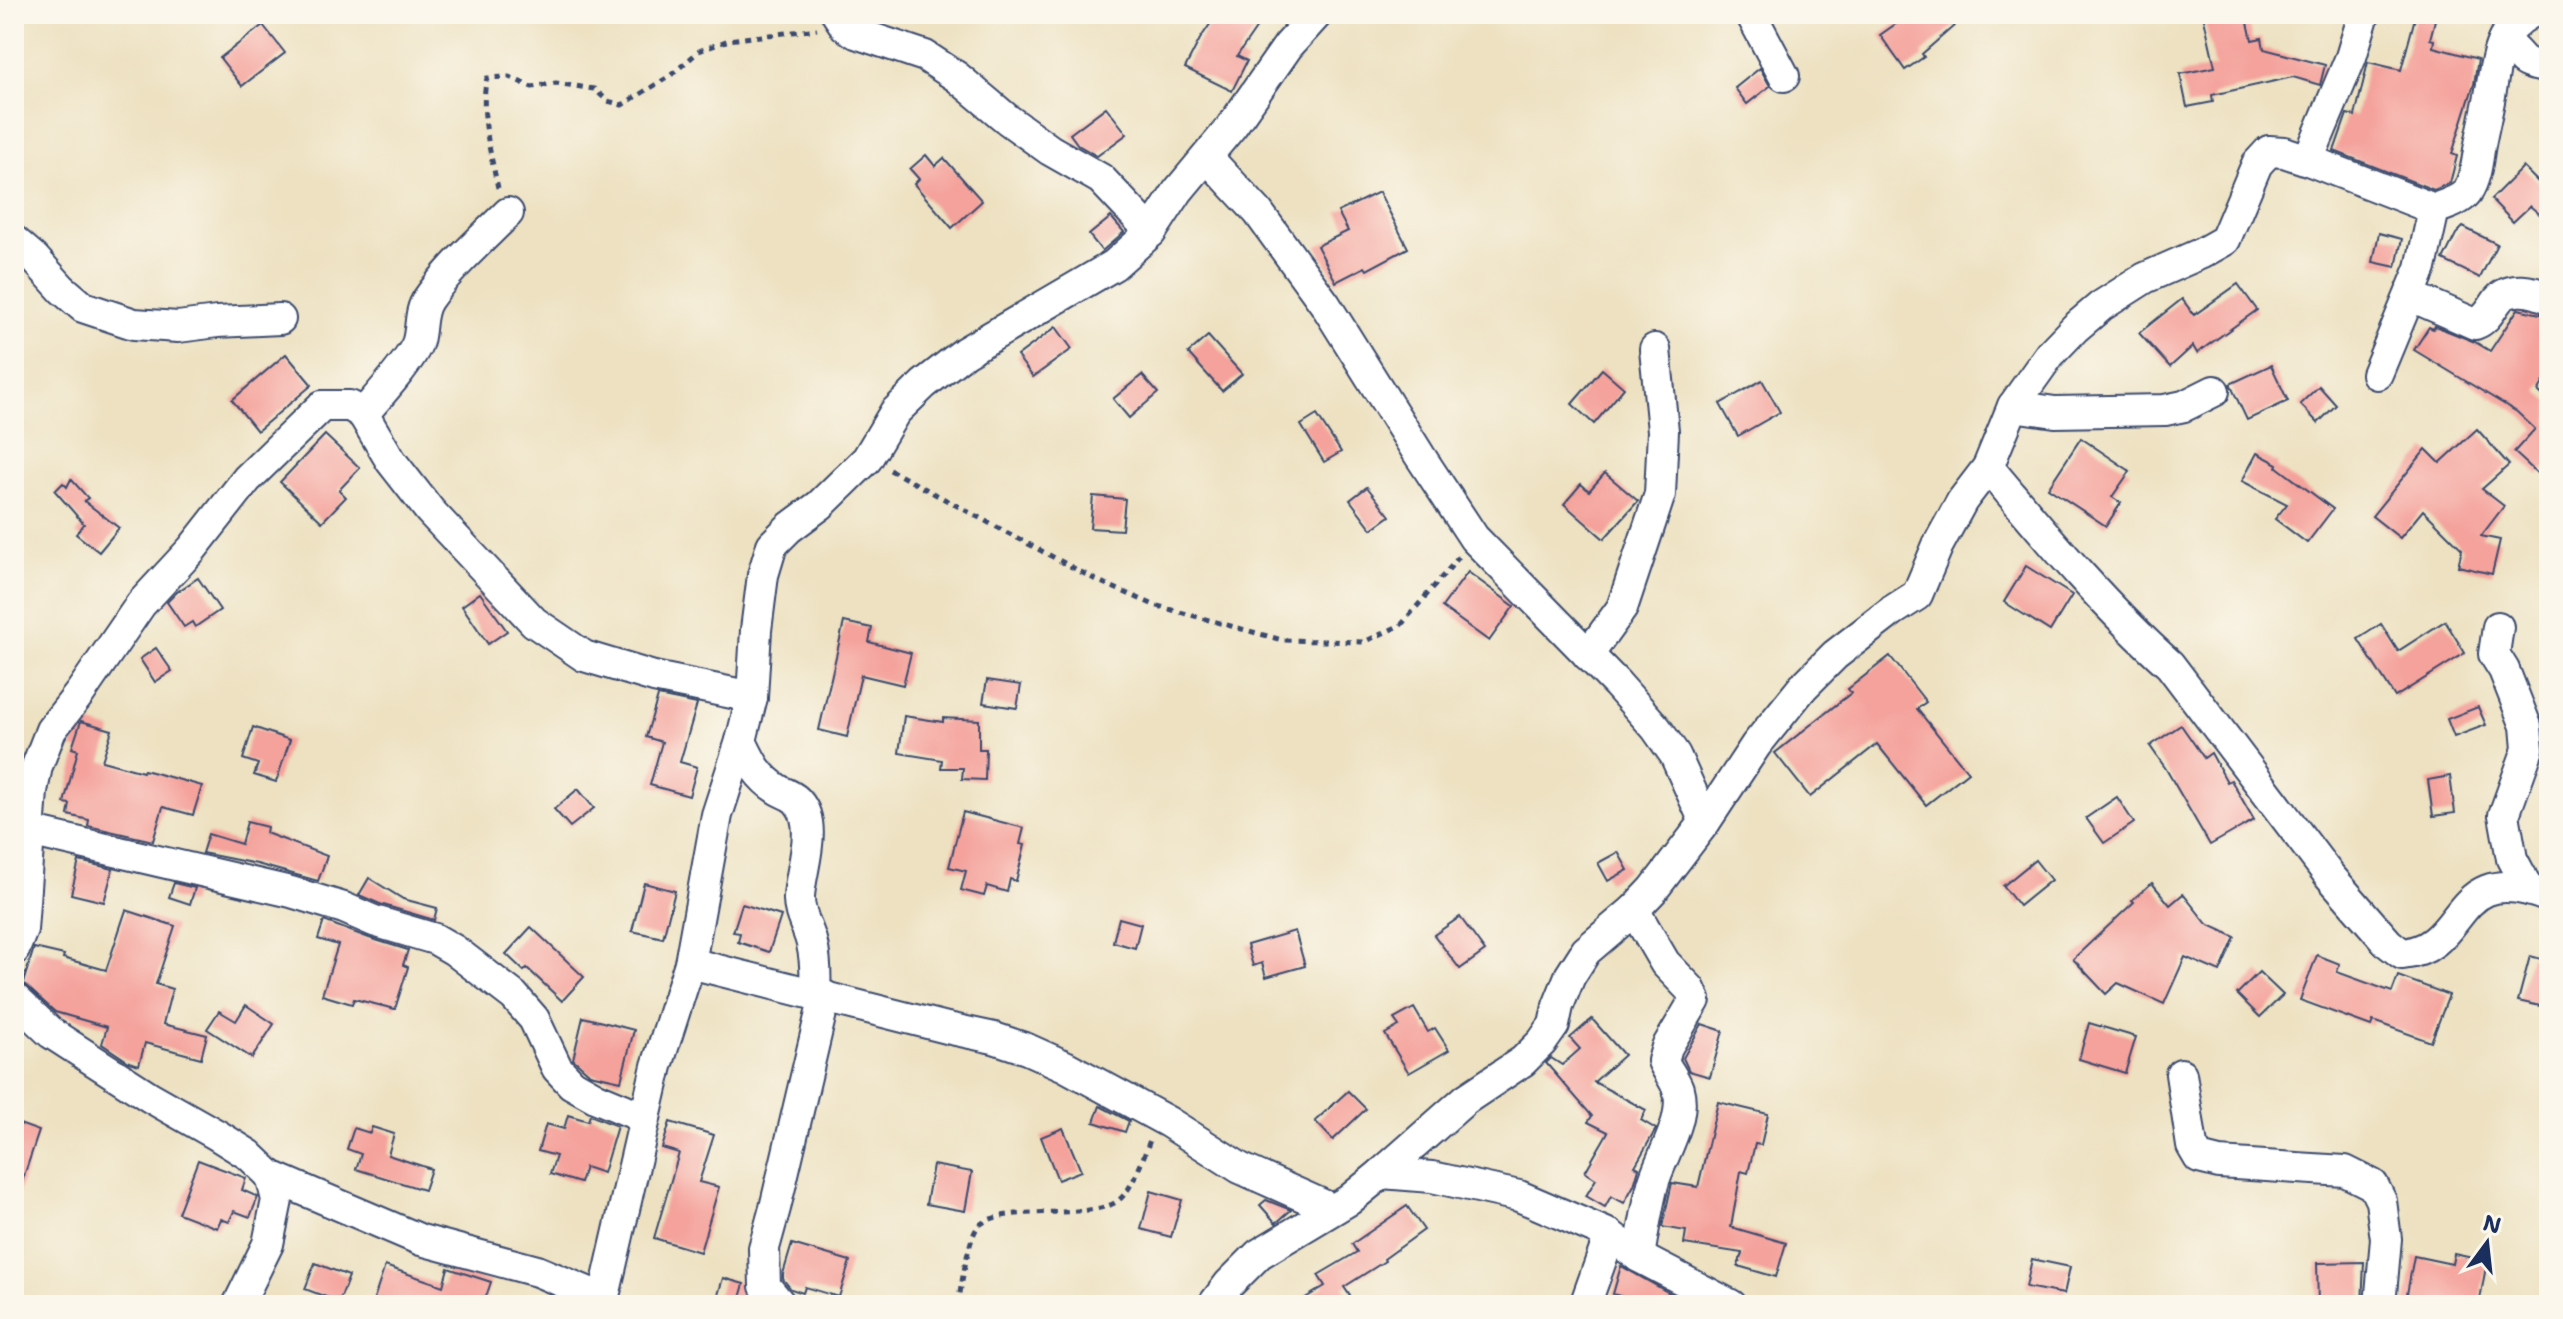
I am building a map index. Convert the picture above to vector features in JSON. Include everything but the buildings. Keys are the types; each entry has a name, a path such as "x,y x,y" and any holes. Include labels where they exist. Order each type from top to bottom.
{"street":[{"path":"14,998 51,1033 150,1097 249,1155 271,1176 421,1240 537,1271 603,1302 657,1066 690,963 717,815 752,697 763,575 772,545 820,505 867,459 895,412 924,384 965,352 1114,265 1151,232 1178,191 1254,96 1288,46 1317,14"},
{"path":"1751,14 1784,76"},
{"path":"2308,160 2351,57 2364,14"},
{"path":"1213,1305 1259,1254 1349,1200 1466,1099 1523,1061 1542,1042 1554,1025 1570,976 1586,951 1653,890 1705,822 1756,745 1803,687 1835,655 1917,595 1938,545 1962,501 1988,467 2013,406 2050,354 2075,328 2101,306 2145,278 2225,240 2257,164 2269,151 2308,160 2434,209 2466,193 2476,171 2493,68 2514,23 2529,14"},
{"path":"841,20 856,33 925,56 957,77 1050,150 1101,179 1151,232"},
{"path":"2503,41 2517,50 2522,59 2549,68"},
{"path":"1207,157 1258,212 1325,304 1474,538 1656,728 1675,755 1705,822"},
{"path":"2377,374 2421,268 2434,209"},
{"path":"363,414 418,343 426,302 448,274 508,213"},
{"path":"14,241 83,307 134,324 178,327 280,319"},
{"path":"2411,296 2475,324 2482,321 2501,295 2533,291 2549,298"},
{"path":"1588,655 1622,608 1660,494 1663,431 1655,349"},
{"path":"2013,406 2055,412 2165,410 2184,406 2214,391"},
{"path":"14,950 22,930 32,791 37,766 51,730 141,604 192,549 247,479 322,406 350,406 363,414 391,461 430,511 534,622 584,656 654,677 752,697"},
{"path":"1988,467 2070,565 2170,665 2329,875 2388,943 2402,954 2415,953 2430,944 2478,893 2503,885 2538,893"},
{"path":"2498,627 2494,654 2504,670 2526,726 2528,749 2504,815 2512,859 2538,893"},
{"path":"741,741 754,769 774,787 799,802 806,820 808,844 799,899 812,941 820,995 764,1248 765,1286 781,1305"},
{"path":"29,831 291,892 435,939 514,996 534,1019 557,1068 572,1084 645,1118"},
{"path":"1634,910 1665,963 1690,989 1695,1000 1667,1047 1663,1061 1678,1089 1675,1132 1659,1164 1652,1188 1639,1257"},
{"path":"690,963 994,1038 1027,1049 1065,1066 1158,1117 1240,1168 1332,1209"},
{"path":"2181,1074 2192,1146 2199,1158 2219,1163 2345,1171 2373,1185 2381,1201 2386,1239 2380,1305"},
{"path":"1382,1173 1432,1177 1519,1196 1610,1235 1639,1257 1731,1305"},
{"path":"238,1305 268,1244 277,1200 271,1176"},
{"path":"1585,1305 1610,1235"}],"path":[{"path":"508,213 492,166 484,90 487,78 509,77 532,87 556,83 594,89 608,101 622,105 670,76 699,51 729,40 841,20"},
{"path":"867,459 920,484 1096,580 1154,605 1282,640 1364,642 1401,625 1474,538"},
{"path":"958,1305 977,1228 988,1219 1097,1209 1119,1200 1138,1173 1158,1117"}]}
